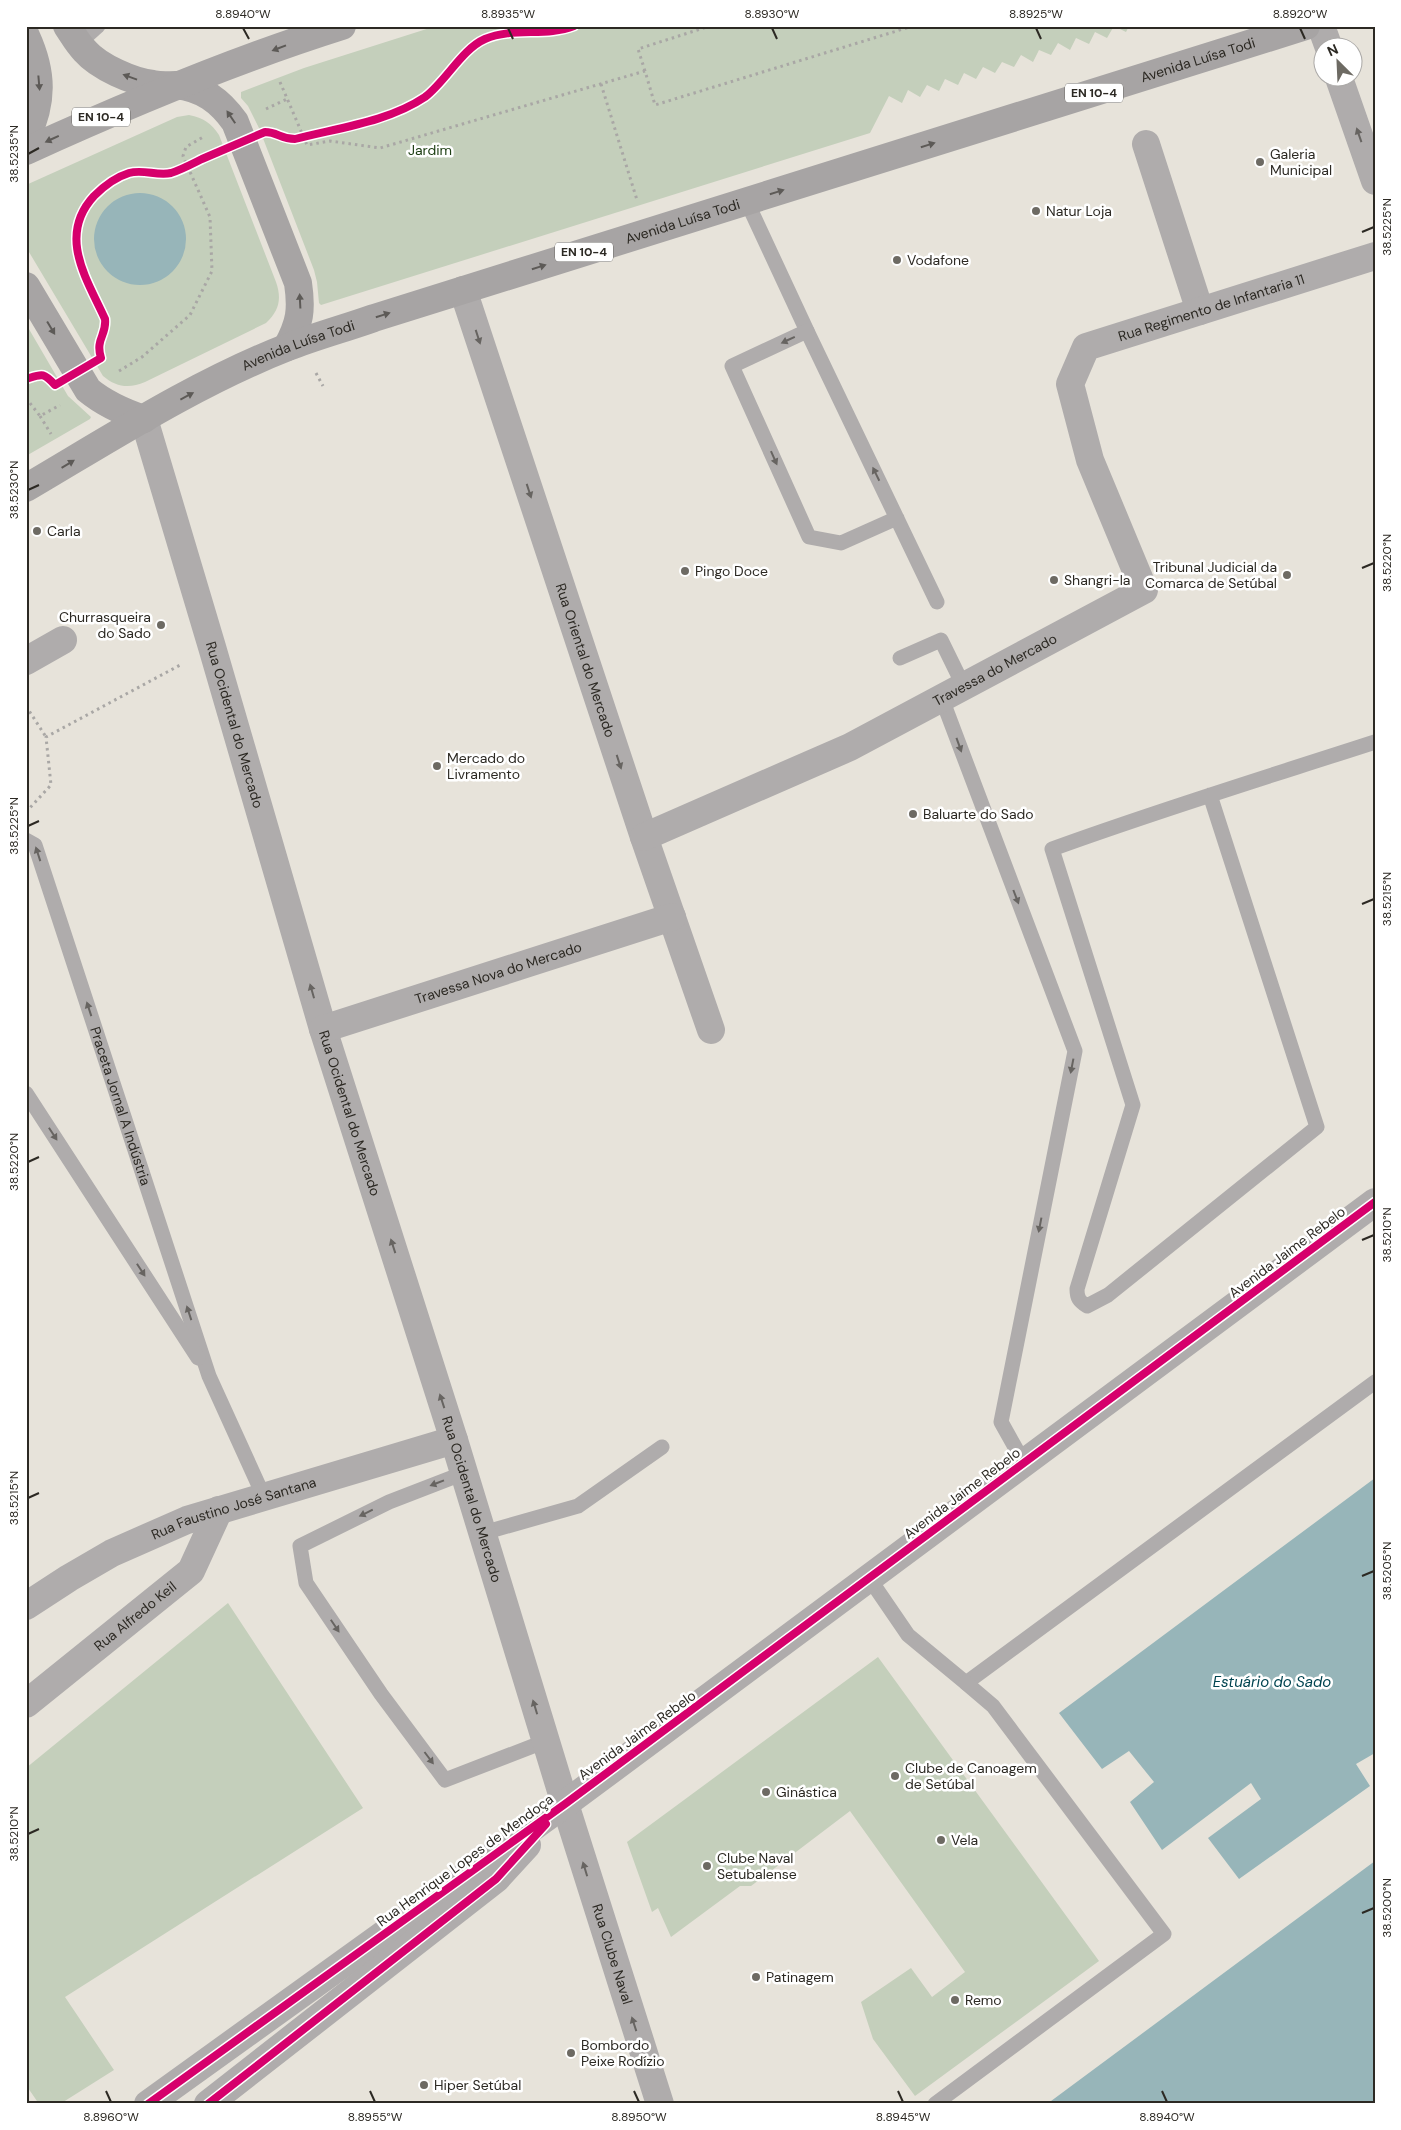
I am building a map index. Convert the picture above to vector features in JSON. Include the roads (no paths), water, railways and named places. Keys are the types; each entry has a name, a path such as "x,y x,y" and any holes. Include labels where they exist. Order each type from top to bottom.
{"main road":[{"name":"Avenida Luísa Todi","path":"26,488 144,419 214,381 288,347 463,290 1306,26"},
{"name":"EN 10-4","path":"26,151 94,120 177,86 325,29"},
{"path":"81,32 86,53 127,78 152,84 197,90 211,96 223,105 235,122 298,283 301,303 298,326 288,347"},
{"path":"26,36 39,79 35,118 26,138"},
{"path":"26,286 88,390 102,401 121,411 144,419"}],"street":[{"path":"1321,26 1325,38"},
{"path":"1343,88 1375,182"},
{"path":"1146,144 1200,311"},
{"name":"Rua Regimento de Infantaria 11","path":"1070,384 1086,347 1375,256"},
{"name":"Rua Oriental do Mercado","path":"463,290 644,837 711,1030"},
{"name":"Travessa do Mercado","path":"644,837 850,747 1144,590 1090,460 1070,384"},
{"name":"Rua Ocidental do Mercado","path":"144,419 323,1029 454,1440 565,1804"},
{"path":"26,661 63,640"},
{"name":"Travessa Nova do Mercado","path":"323,1029 672,917"},
{"name":"Avenida Jaime Rebelo","path":"565,1804 1375,1202"},
{"name":"Rua Faustino José Santana","path":"26,1606 112,1553 186,1520 454,1440"},
{"name":"Rua Alfredo Keil","path":"26,1704 191,1571 219,1510"},
{"name":"Rua Henrique Lopes de Mendoça","path":"148,2104 565,1804"},
{"name":"Rua Henrique Lopes de Mendoça","path":"208,2104 496,1879 565,1804"},
{"name":"Rua Clube Naval","path":"565,1804 660,2104"}],"lane":[{"path":"747,202 938,602"},
{"path":"807,331 732,366 809,537 841,543 897,518"},
{"path":"900,658 941,640 953,693 1075,1051 1001,1422 1024,1463"},
{"path":"1210,795 1317,1127 1108,1295 1087,1306 1080,1301 1077,1289 1134,1105 1052,849 1128,822 1210,795 1375,742"},
{"name":"Praceta Jornal A Indústria","path":"26,840 35,845 209,1376 264,1497"},
{"name":"Praceta Jornal A Indústria","path":"26,1093 209,1376"},
{"path":"966,1683 1375,1382"},
{"path":"483,1533 578,1506 662,1447"},
{"path":"464,1473 389,1502 300,1546 306,1583 381,1694 445,1780 546,1741"},
{"path":"869,1578 908,1635 994,1706 1164,1934 935,2104"}],"water":[{"path":"140,193 158,197 173,206 182,221 186,239 182,257 173,272 158,281 140,285 122,281 107,272 98,257 94,239 98,221 107,206 122,197"},
{"name":"Estuário do Sado","path":"1375,1478 1375,1753 1356,1764 1370,1786 1239,1879 1208,1838 1261,1799 1251,1783 1162,1850 1130,1802 1154,1782 1129,1751 1102,1769 1059,1713"},
{"path":"1375,1861 1375,2104 1047,2104"}],"place":[{"name":"Galeria Municipal","path":"1260,162"},
{"name":"Natur Loja","path":"1036,211"},
{"name":"Vodafone","path":"897,260"},
{"name":"Carla","path":"37,531"},
{"name":"Pingo Doce","path":"685,571"},
{"name":"Tribunal Judicial da Comarca de Setúbal","path":"1287,575"},
{"name":"Shangri-la","path":"1054,580"},
{"name":"Churrasqueira do Sado","path":"161,625"},
{"name":"Mercado do Livramento","path":"437,766"},
{"name":"Baluarte do Sado","path":"913,814"},
{"name":"Clube de Canoagem de Setúbal","path":"895,1776"},
{"name":"Ginástica","path":"766,1792"},
{"name":"Vela","path":"941,1840"},
{"name":"Clube Naval Setubalense","path":"707,1866"},
{"name":"Patinagem","path":"756,1977"},
{"name":"Remo","path":"955,2000"},
{"name":"Bombordo Peixe Rodízio","path":"571,2053"},
{"name":"Hiper Setúbal","path":"424,2085"}],"park label":[{"name":"Jardim","path":"430,150"}]}
